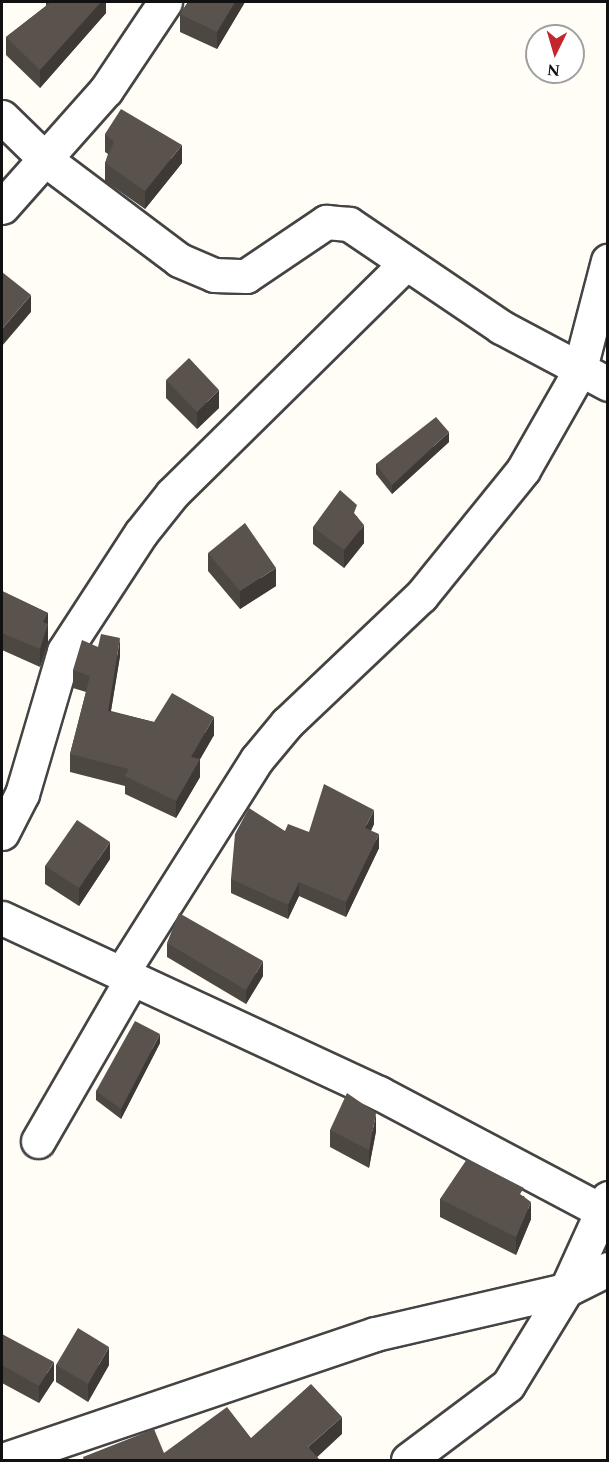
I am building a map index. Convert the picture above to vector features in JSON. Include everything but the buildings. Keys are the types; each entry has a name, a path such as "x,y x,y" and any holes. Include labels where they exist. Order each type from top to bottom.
{"street":[{"path":"2,207 106,90 165,2"},
{"path":"2,117 46,160 179,260 214,275 246,276 327,222 349,224 405,264 593,378"},
{"path":"38,1141 127,976 257,759 286,723 421,596 523,470 593,378 608,261"},
{"path":"2,833 22,794 64,651 141,533 172,494 405,264"},
{"path":"2,918 379,1093 605,1207 566,1290 507,1385 408,1461"},
{"path":"3,1461 375,1334 566,1290 608,1269"}]}
